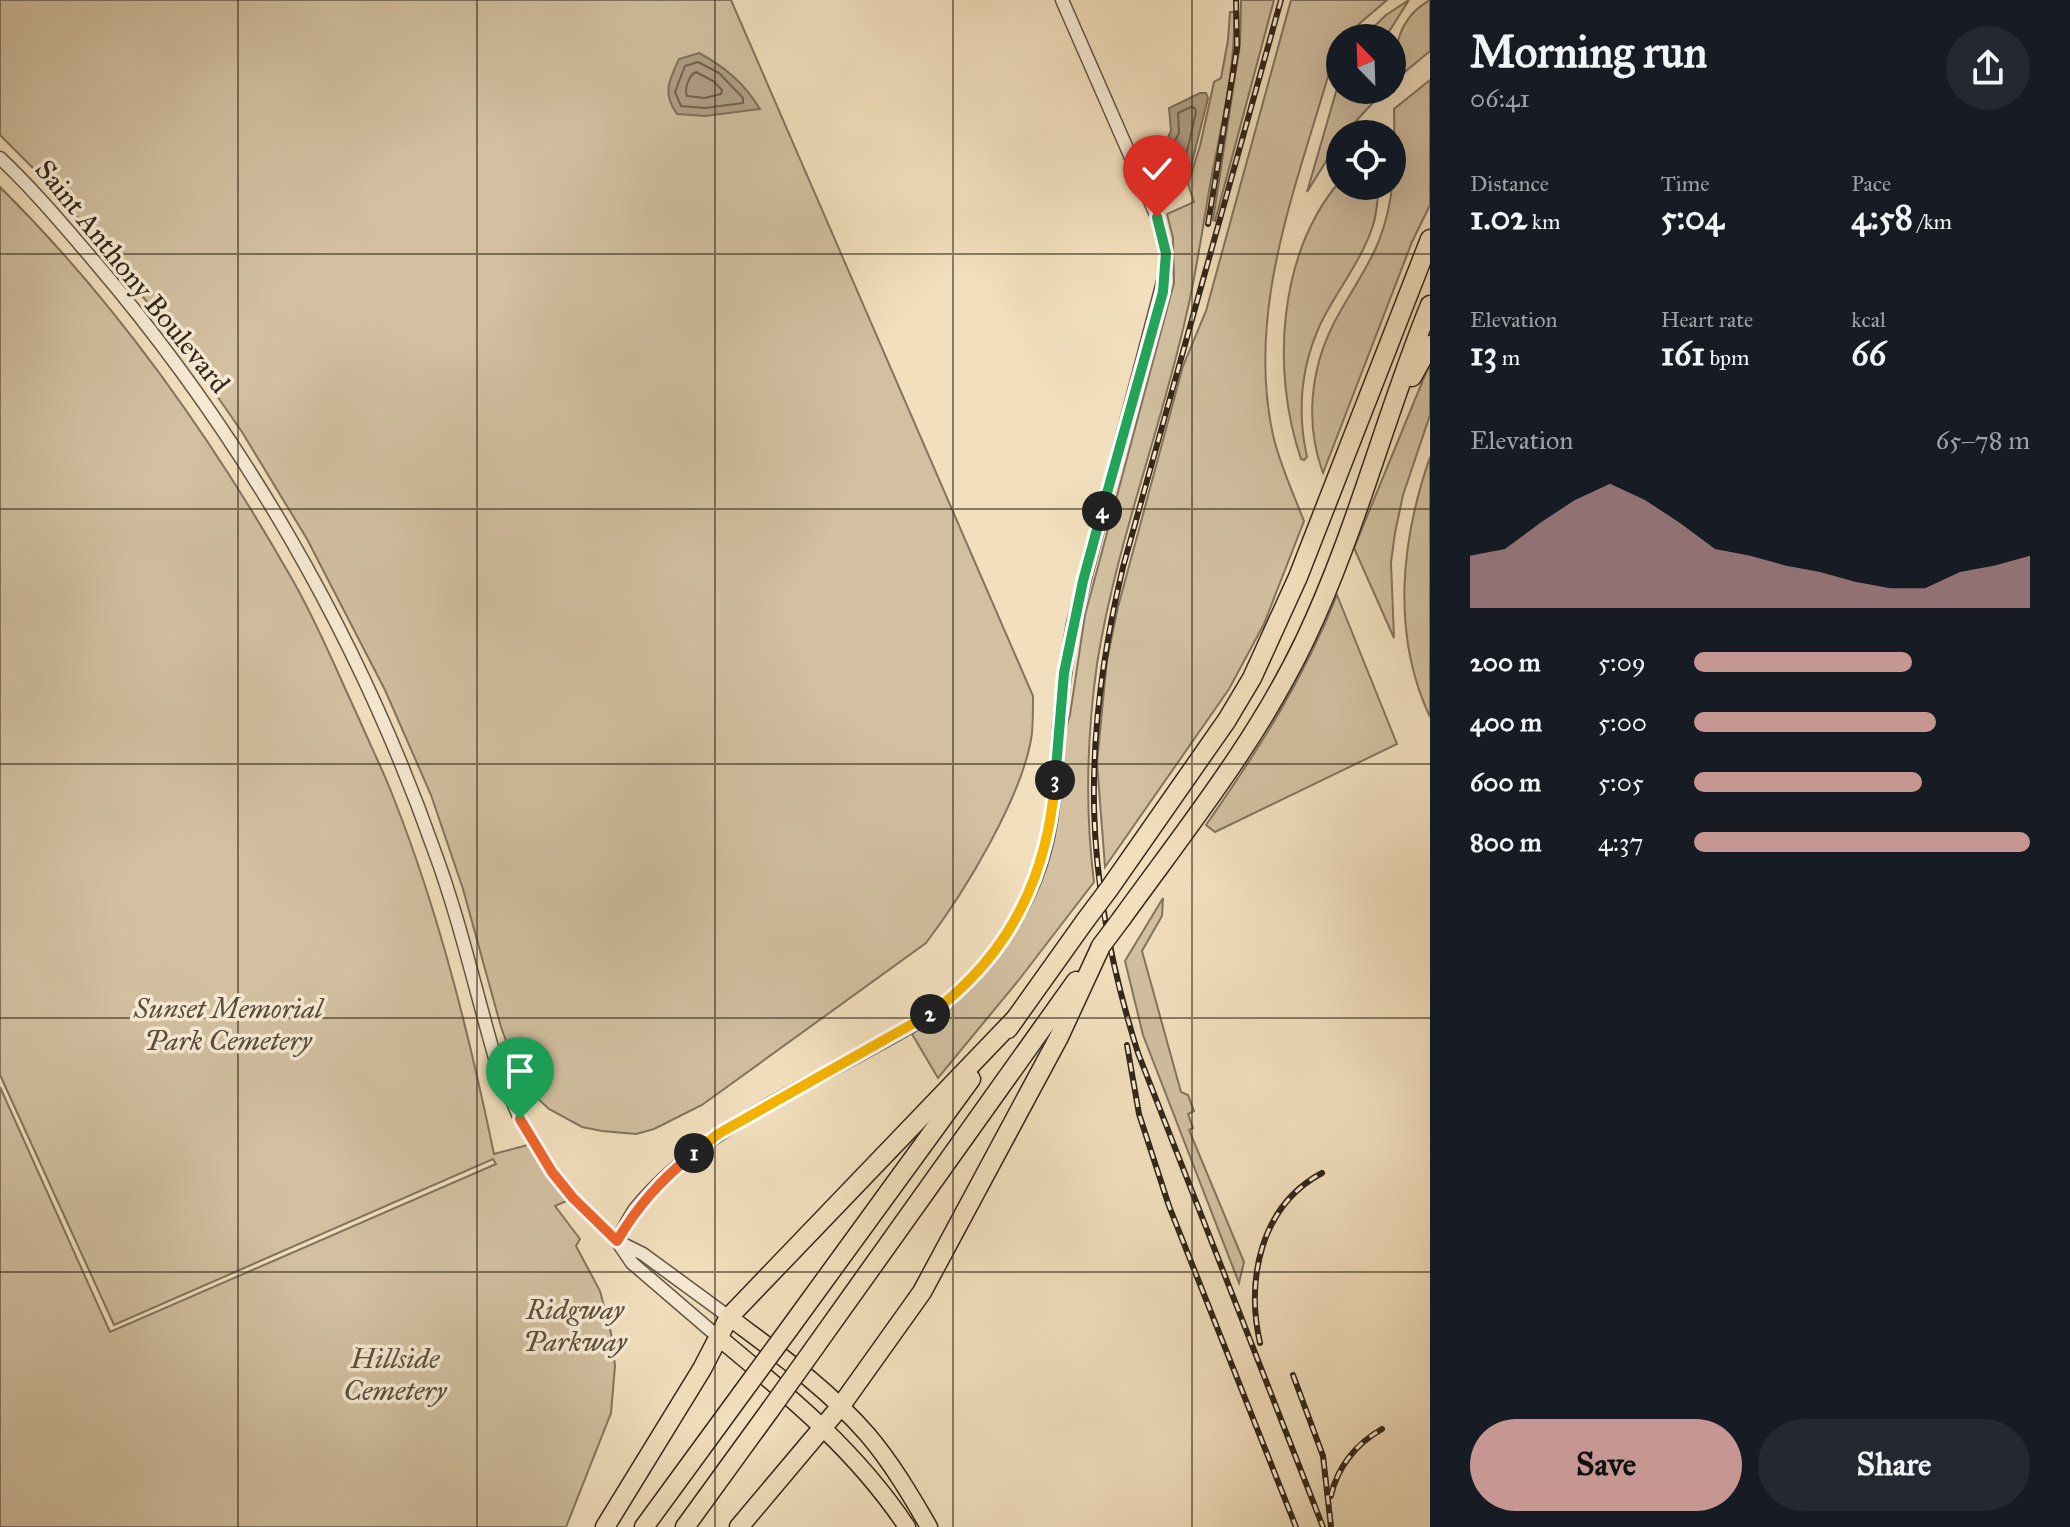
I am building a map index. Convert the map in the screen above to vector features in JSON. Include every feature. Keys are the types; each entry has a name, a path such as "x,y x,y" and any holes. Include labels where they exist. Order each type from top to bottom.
{"highway":[{"path":"644,1527 1015,1019 1227,720 1252,678 1308,553 1430,239"},
{"path":"685,1527 1193,820 1270,706 1318,610 1430,305"},
{"path":"1383,437 1430,345"},
{"path":"739,1527 840,1407 922,1292 1059,1037 1101,946"},
{"path":"605,1527 702,1369 729,1317 1015,1019"}],"main road":[{"name":"Saint Anthony Boulevard","path":"729,1317 808,1376 840,1407 887,1459 929,1527"},
{"name":"Saint Anthony Boulevard","path":"717,1336 823,1427 860,1464 907,1527"}],"street":[{"path":"617,1241 634,1210 672,1171 718,1134 908,1029 954,996 994,953 1018,917 1035,880 1053,807 1064,673 1073,624 1165,274 1166,253 1157,217 1062,0"},
{"name":"Saint Anthony Boulevard","path":"0,158 77,242 174,361 219,423 316,584 375,704 435,850 497,1065 508,1092 552,1172 573,1198 617,1241 632,1263 717,1336"},
{"name":"Saint Anthony Boulevard","path":"617,1241 643,1254 729,1317"}],"green space":[{"path":"0,0 731,0 1033,696 1032,733 1027,758 1005,814 974,871 926,943 702,1105 654,1129 636,1134 582,1127 549,1109 535,1096 516,1068 501,1027 463,889 431,795 385,690 307,539 242,432 176,337 53,188 0,135"},
{"path":"1241,0 1274,0 1215,221 1240,44"},
{"path":"1291,0 1387,0 1359,24 1326,24 1326,83 1289,207 1270,297 1266,389 1273,435 1304,521 1264,624 1229,689 1105,867 1097,763 1107,660 1118,607 1183,366 1206,311"},
{"path":"1409,0 1394,24 1377,24"},
{"path":"1430,0 1430,51 1406,71 1406,24 1419,7"},
{"path":"1230,12 1234,12 1234,33 1230,76 1191,296 1115,575 1097,664 1088,773 1094,882 938,1078 912,1034 964,993 1007,944 1039,888 1050,857 1059,810 1064,741 1085,615 1174,283 1173,238 1167,214 1194,202 1188,184 1214,82 1221,78"},
{"path":"1430,80 1430,205 1412,242 1323,473 1312,416 1315,378 1334,323 1378,243 1390,200 1406,200 1406,120 1394,120 1394,109 1406,104 1406,99"},
{"path":"1332,104 1372,104 1357,120 1328,120"},
{"path":"1326,126 1326,161 1307,192"},
{"name":"Sunset Memorial Park Cemetery","path":"0,187 83,277 159,373 229,474 292,579 382,769 410,842 452,974 494,1154 535,1143 573,1198 555,1206 580,1239 576,1246 600,1291 611,1333 615,1366 611,1413 566,1527 0,1527 0,1087 110,1332 496,1164 493,1159 114,1325 0,1075"},
{"path":"1326,200 1377,200 1369,236 1326,312 1309,357 1302,407 1307,457 1304,460 1301,459 1292,425 1286,389 1286,314 1304,243"},
{"path":"1430,363 1430,415 1403,495 1391,562 1394,638 1354,548"},
{"path":"1430,457 1430,717 1409,653 1404,587 1412,521"},
{"path":"1337,595 1397,744 1215,832 1206,825 1278,714 1310,656"},
{"path":"1163,898 1162,916 1142,951 1181,1092 1188,1095 1194,1111 1188,1114 1193,1128 1189,1130 1244,1262 1239,1283 1143,1035 1125,961"}],"water":[{"path":"699,53 733,76 760,109 705,116 677,114 668,93 672,74 679,59"},
{"path":"1206,93 1208,98 1188,179 1184,183 1173,184 1161,152 1171,131 1169,108"}],"railway":[{"path":"1208,224 1237,48 1236,0"},
{"path":"1281,0 1123,567 1100,693 1094,811 1107,929 1138,1053 1323,1527"},
{"path":"1127,1045 1139,1114 1169,1206 1296,1527"},
{"path":"1260,1343 1255,1294 1262,1247 1284,1205 1301,1187 1322,1173"},
{"path":"1293,1375 1323,1456 1331,1527"},
{"path":"1331,1496 1338,1475 1349,1457 1364,1441 1382,1429"}],"route":[{"path":"520,1119 552,1172 573,1198 617,1241 634,1210 672,1171 718,1134 908,1029 954,996 994,953 1018,917 1035,880 1047,841 1053,807 1064,673 1073,624 1163,292 1166,253 1157,217"}],"park label":[{"name":"Ridgway Parkway","path":"575,1325"},
{"name":"Hillside Cemetery","path":"395,1374"}]}
